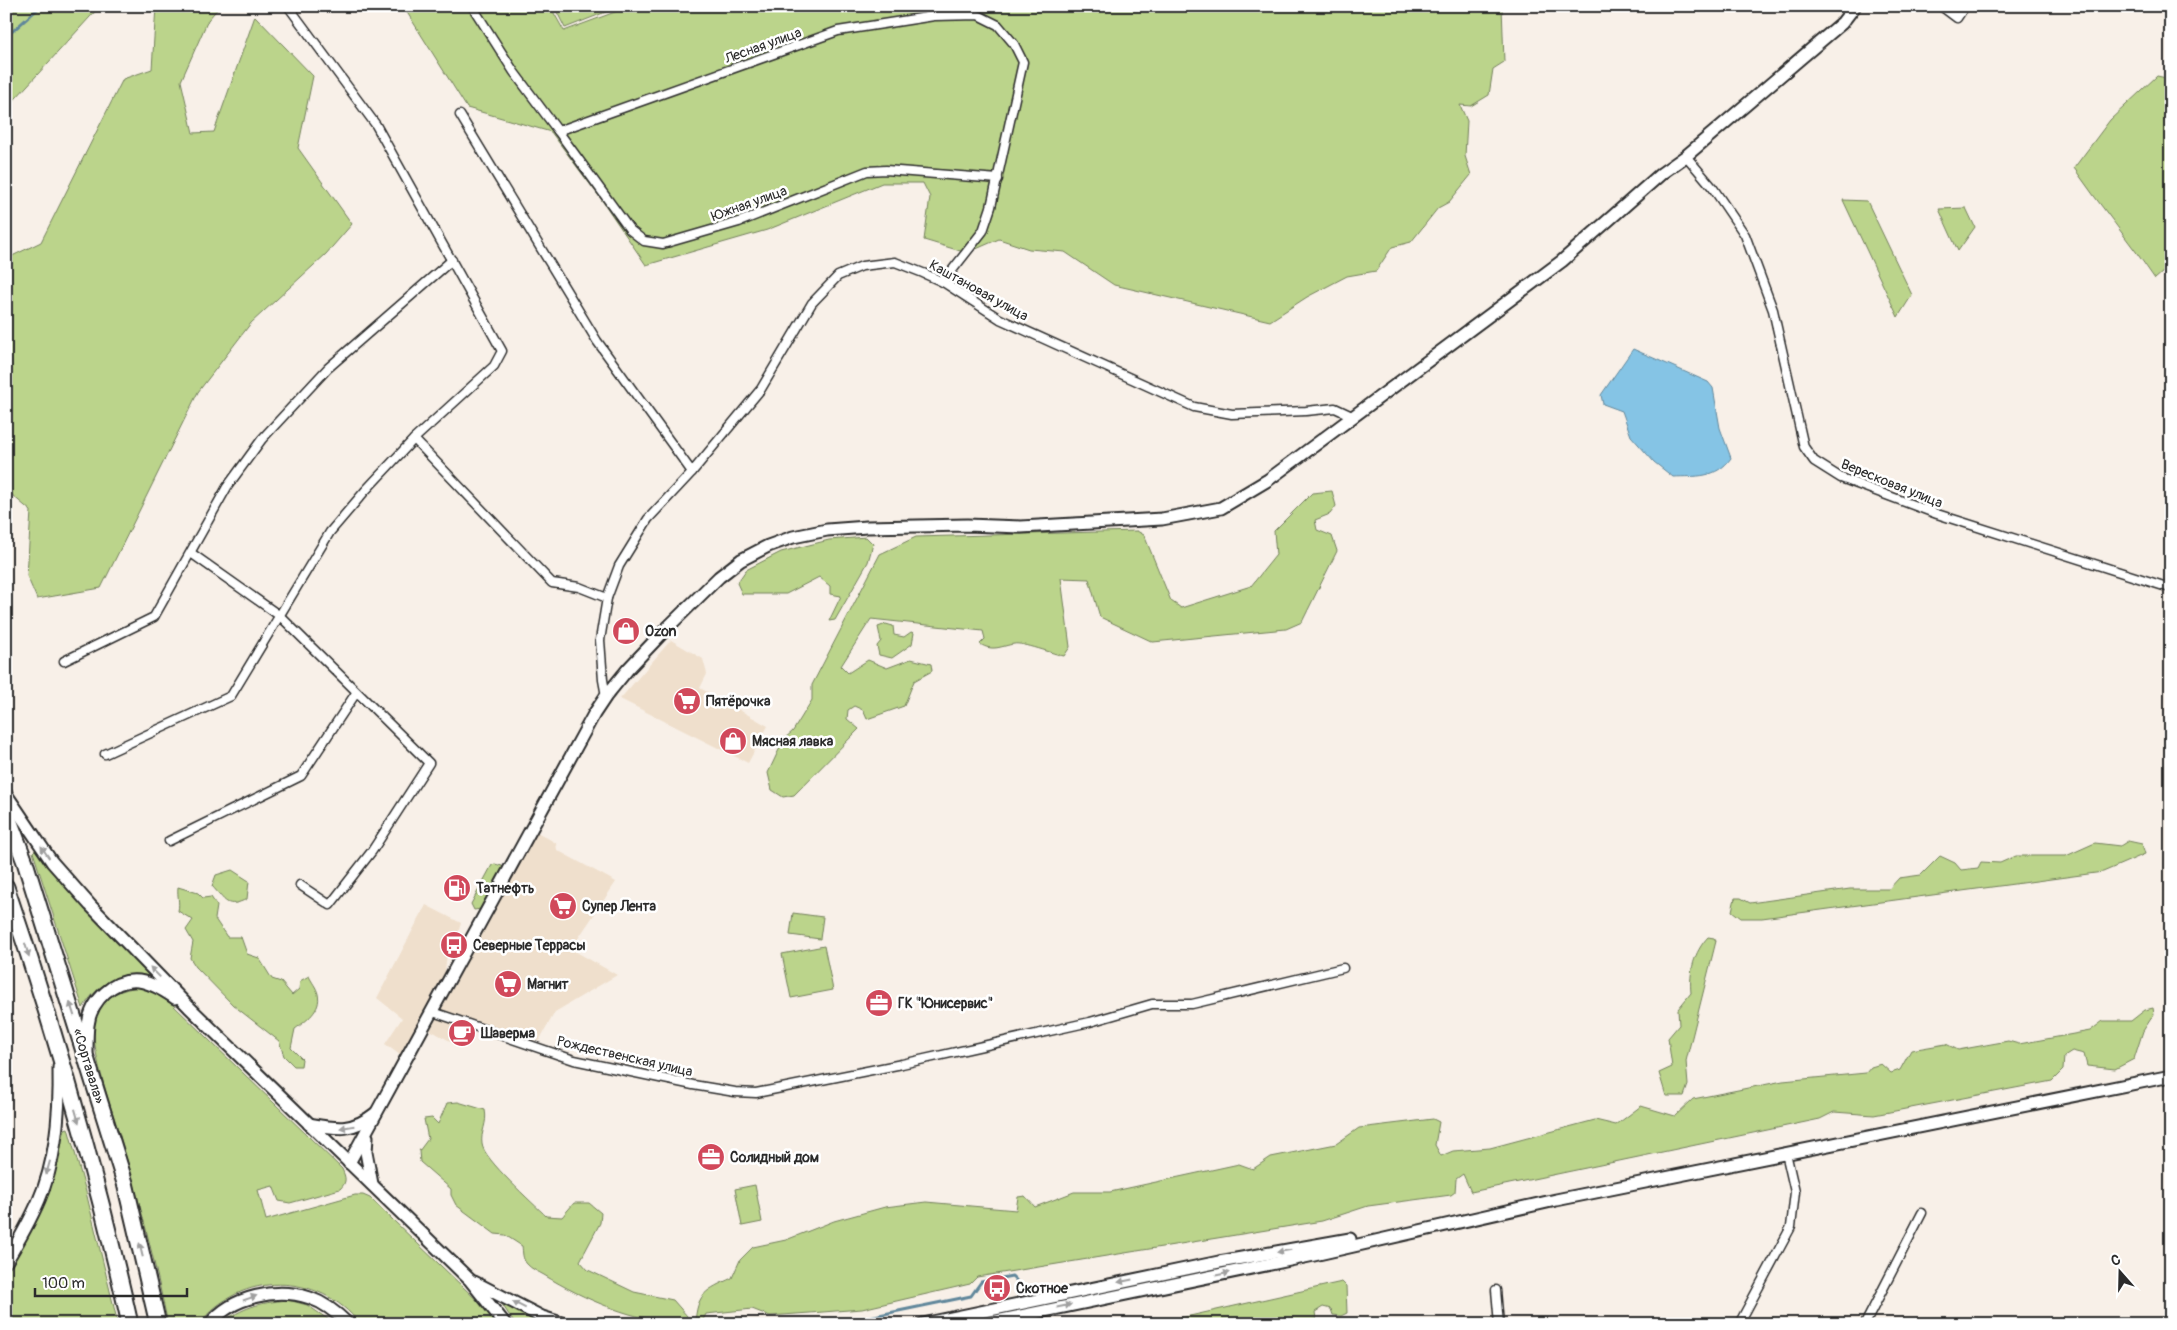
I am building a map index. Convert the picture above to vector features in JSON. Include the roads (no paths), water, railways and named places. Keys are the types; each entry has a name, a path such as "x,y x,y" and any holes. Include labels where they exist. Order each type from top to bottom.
{"highway":[{"name":"«Сортавала»","path":"6,812 25,862 87,1055 125,1183 158,1324"},
{"name":"«Сортавала»","path":"6,887 58,1052 107,1222 130,1324"}],"main road":[{"path":"349,1163 433,1012 528,834 606,696 664,630 719,577 741,560 768,546 793,537 827,530 867,527 1050,525 1162,519 1221,508 1268,480 1562,262 1662,173 1686,156 1842,23 1855,6"},
{"path":"6,794 52,862 90,905 189,1007 470,1280 505,1324"},
{"path":"87,1055 88,1023 94,1005 105,992 120,983 139,981 149,984 189,1007"},
{"path":"6,1262 40,1198 51,1157 58,1123 58,1052"},
{"path":"923,1324 1220,1262 1522,1207 2171,1076"},
{"path":"309,1124 342,1129 348,1128 367,1120 379,1110"},
{"path":"368,1131 366,1152 372,1184"},
{"path":"982,1324 1314,1255 1522,1207"},
{"path":"470,1280 542,1317 564,1324"},
{"path":"210,1324 214,1318 239,1302 262,1294 288,1293 311,1298 335,1311 348,1324"}],"street":[{"path":"105,754 231,696 330,532 365,491 414,439 494,366 502,352 376,125 288,6"},
{"path":"472,6 514,72 558,131"},
{"path":"1941,6 1957,18 1964,6"},
{"name":"Лесная улица","path":"558,131 838,31 934,16 978,15 998,25 1014,44 1023,62 998,179 983,231 943,282"},
{"path":"460,115 597,341 692,472"},
{"name":"Южная улица","path":"558,131 630,230 644,241 663,244 739,222 867,171 886,170 998,179"},
{"name":"Вересковая улица","path":"1686,156 1713,188 1745,235 1773,310 1804,447 1814,462 1841,478 1937,514 2170,588"},
{"path":"64,661 154,617 227,487 262,439 328,368 452,260"},
{"name":"Каштановая улица","path":"606,696 600,640 607,598 619,566 648,519 692,472 761,389 812,303 838,276 862,266 895,262 943,282 1000,319 1194,407 1232,414 1335,408 1352,416"},
{"path":"414,439 552,584 579,587 607,598"},
{"path":"191,553 280,616 429,763 372,851 330,905 300,886"},
{"path":"169,841 301,776 356,693"},
{"name":"Рождественская улица","path":"433,1012 583,1062 692,1085 735,1092 756,1093 786,1089 1090,1022 1152,1004 1192,1004 1343,968"},
{"path":"1739,1324 1791,1227 1795,1192 1786,1153"},
{"path":"1865,1324 1922,1213"},
{"path":"1496,1290 1499,1324"}],"water":[{"path":"1633,349 1708,382 1713,388 1720,428 1731,458 1719,470 1705,475 1673,477 1654,462 1631,436 1622,411 1603,404 1601,395"}],"waterway":[{"path":"6,37 41,6"},
{"path":"855,1320 971,1296 981,1282 1012,1276 1016,1280"}],"place":[{"name":"Ozon","path":"626,631"},
{"name":"Пятёрочка","path":"687,701"},
{"name":"Мясная лавка","path":"733,741"},
{"name":"Татнефть","path":"457,888"},
{"name":"Супер Лента","path":"563,906"},
{"name":"Северные Террасы","path":"454,945"},
{"name":"Магнит","path":"508,984"},
{"name":"ГК \"Юнисервис\"","path":"879,1003"},
{"name":"Шаверма","path":"462,1033"},
{"name":"Солидный дом","path":"711,1157"},
{"name":"Скотное","path":"997,1288"}]}
